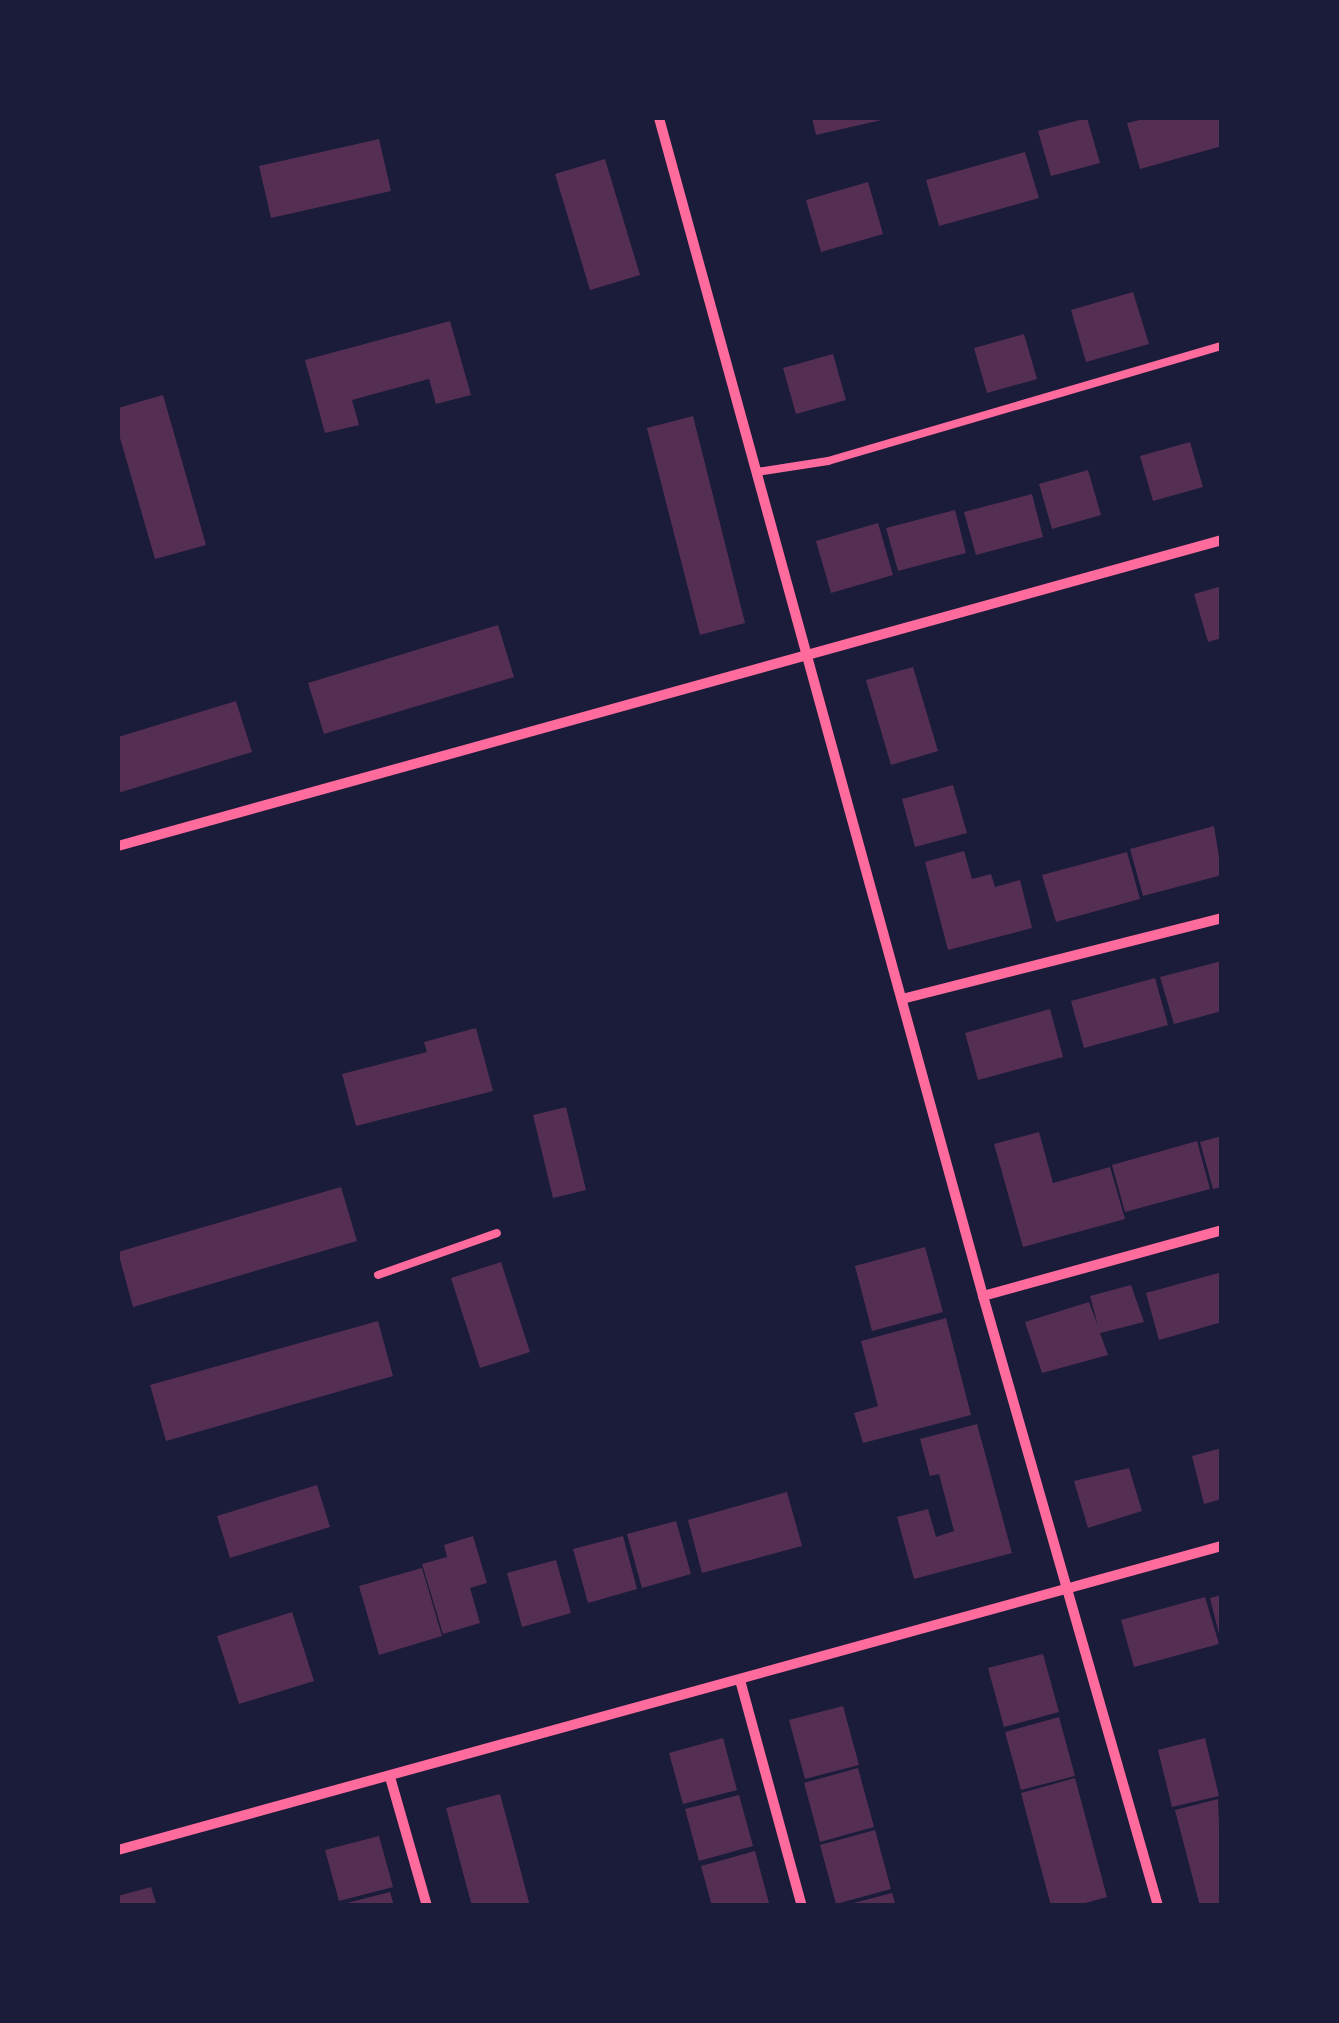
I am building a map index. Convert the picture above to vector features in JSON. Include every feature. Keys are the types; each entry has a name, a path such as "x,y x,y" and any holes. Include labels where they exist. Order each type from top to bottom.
{"street":[{"path":"659,118 983,1296 1070,1586 1158,1906"},
{"path":"118,846 1222,540"},
{"path":"902,999 1222,918"},
{"path":"983,1296 1222,1230"},
{"path":"118,1850 1222,1546"},
{"path":"740,1680 802,1906"},
{"path":"390,1777 427,1906"}],"lane":[{"path":"758,472 828,461 1222,346"},
{"path":"378,1275 497,1232"}],"building":[{"path":"812,118 886,118 886,119 816,135"},
{"path":"1087,118 1100,163 1051,176 1038,131"},
{"path":"1148,118 1222,118 1222,146 1140,169 1127,123"},
{"path":"379,139 391,191 271,218 259,166"},
{"path":"1025,152 1039,198 939,226 926,180"},
{"path":"605,159 640,275 590,290 555,174"},
{"path":"868,182 883,234 821,252 806,200"},
{"path":"1133,292 1149,344 1086,362 1071,310"},
{"path":"450,321 471,395 436,404 429,379 352,400 359,425 325,433 305,360"},
{"path":"1024,334 1037,379 987,393 974,348"},
{"path":"833,354 846,400 796,414 783,368"},
{"path":"163,395 206,545 155,559 118,431 118,408"},
{"path":"693,416 745,623 700,635 647,428"},
{"path":"1190,442 1203,487 1153,501 1140,456"},
{"path":"1088,470 1101,515 1052,529 1039,484"},
{"path":"1032,494 1043,537 976,555 964,512"},
{"path":"955,510 966,553 898,571 886,528"},
{"path":"878,523 893,575 831,593 816,541"},
{"path":"1222,586 1222,638 1208,642 1194,594"},
{"path":"498,625 514,677 324,734 308,683"},
{"path":"913,667 938,751 891,765 866,680"},
{"path":"236,701 252,752 118,793 118,737"},
{"path":"953,785 967,833 915,847 902,799"},
{"path":"1214,826 1222,875 1143,896 1130,849"},
{"path":"964,851 972,879 991,874 995,887 1020,880 1032,928 948,950 925,862"},
{"path":"1127,852 1140,899 1056,922 1042,875"},
{"path":"1222,961 1222,1011 1174,1024 1160,977"},
{"path":"1155,978 1168,1025 1084,1048 1071,1001"},
{"path":"1050,1009 1063,1057 978,1080 965,1033"},
{"path":"476,1028 493,1091 356,1126 342,1074 427,1052 424,1042"},
{"path":"566,1107 586,1190 553,1198 533,1115"},
{"path":"1039,1132 1053,1183 1110,1167 1125,1219 1023,1247 994,1144"},
{"path":"1222,1136 1222,1187 1213,1189 1200,1142"},
{"path":"1197,1141 1210,1189 1125,1212 1112,1165"},
{"path":"341,1187 357,1241 133,1307 118,1252"},
{"path":"925,1247 943,1312 872,1331 855,1266"},
{"path":"501,1262 530,1352 480,1368 451,1278"},
{"path":"1222,1272 1222,1322 1159,1340 1146,1293"},
{"path":"1131,1285 1144,1322 1100,1333 1108,1355 1042,1373 1025,1322 1089,1302 1098,1326 1090,1296"},
{"path":"946,1318 971,1415 863,1443 854,1413 878,1406 861,1341"},
{"path":"378,1321 393,1376 166,1441 150,1385"},
{"path":"977,1424 1012,1553 914,1579 897,1517 928,1509 936,1537 954,1531 939,1474 930,1476 920,1439"},
{"path":"1222,1448 1222,1499 1204,1504 1192,1456"},
{"path":"1129,1468 1142,1511 1088,1528 1074,1481"},
{"path":"317,1485 330,1527 230,1558 217,1516"},
{"path":"787,1492 802,1546 702,1573 688,1520"},
{"path":"676,1521 691,1574 642,1588 627,1534"},
{"path":"473,1536 487,1583 470,1588 480,1623 443,1634 422,1564 447,1557 444,1545"},
{"path":"623,1536 637,1589 588,1603 573,1549"},
{"path":"556,1560 571,1613 522,1627 507,1573"},
{"path":"422,1568 442,1636 379,1655 359,1586"},
{"path":"1222,1595 1222,1638 1220,1638 1210,1598"},
{"path":"1205,1597 1219,1644 1134,1667 1121,1620"},
{"path":"292,1612 314,1681 239,1704 217,1636"},
{"path":"1043,1654 1059,1712 1004,1727 988,1668"},
{"path":"843,1706 859,1765 805,1779 789,1720"},
{"path":"1059,1717 1075,1776 1021,1790 1005,1732"},
{"path":"723,1738 737,1790 683,1804 669,1753"},
{"path":"1205,1738 1219,1796 1172,1807 1158,1750"},
{"path":"858,1768 874,1827 820,1842 804,1783"},
{"path":"1075,1778 1107,1897 1075,1906 1051,1906 1021,1793"},
{"path":"500,1794 530,1906 472,1906 462,1869 446,1808"},
{"path":"739,1795 753,1846 699,1861 685,1809"},
{"path":"1218,1799 1222,1906 1200,1906 1175,1810"},
{"path":"875,1830 891,1889 836,1904 820,1845"},
{"path":"379,1836 393,1887 339,1901 325,1850"},
{"path":"755,1851 769,1903 712,1906 701,1866"},
{"path":"151,1887 157,1906 118,1906 118,1896"},
{"path":"390,1892 394,1906 343,1906 343,1904"},
{"path":"892,1893 896,1906 850,1906 850,1904"}]}
